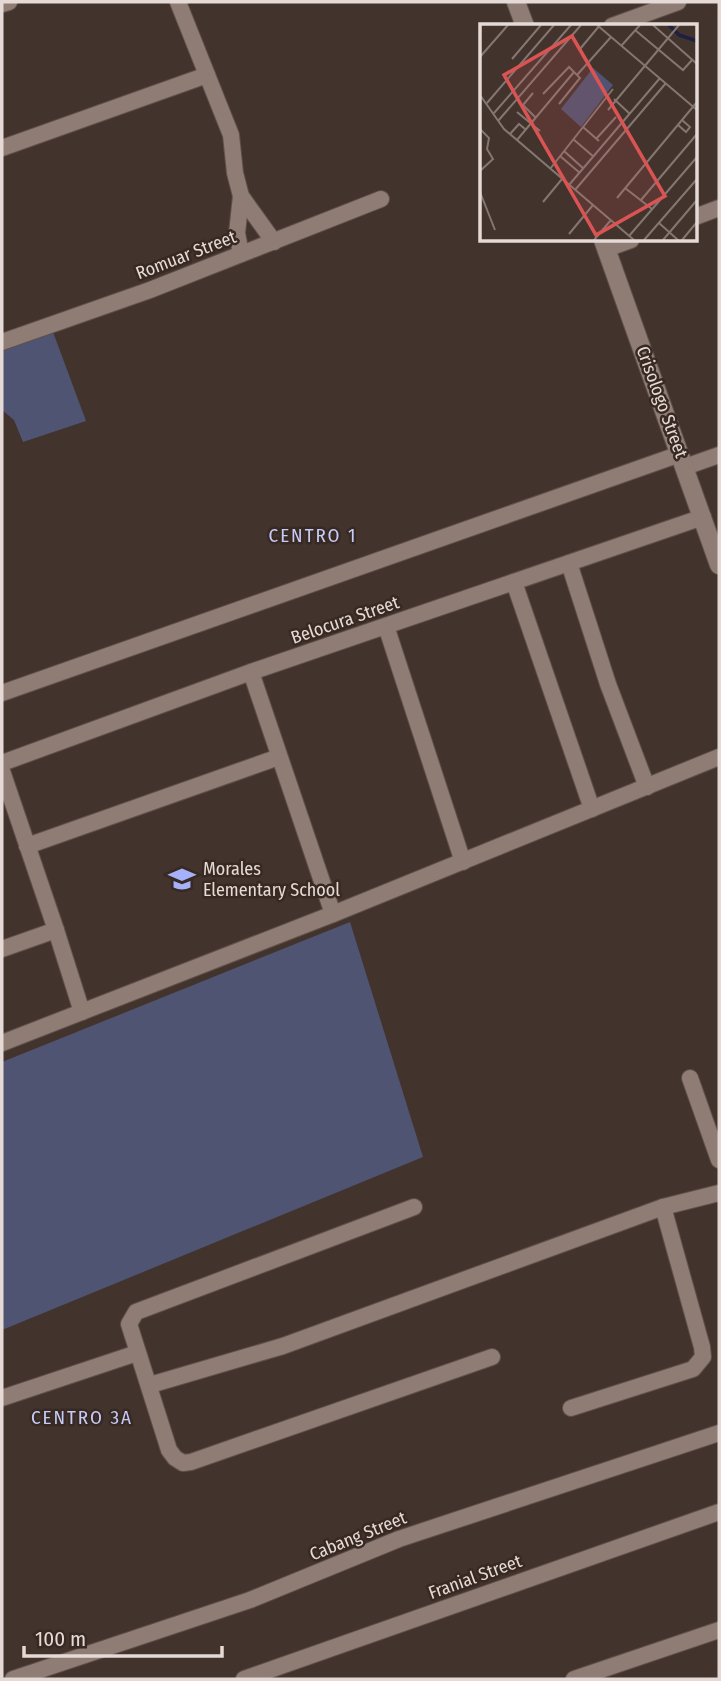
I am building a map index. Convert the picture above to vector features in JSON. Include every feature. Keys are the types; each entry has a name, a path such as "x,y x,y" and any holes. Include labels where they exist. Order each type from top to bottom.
{"street":[{"path":"2,4 9,2"},
{"path":"178,2 231,135 235,173 241,196 237,233 242,254"},
{"path":"516,2 524,24"},
{"path":"618,24 678,2"},
{"path":"2,148 207,75"},
{"path":"241,196 274,242"},
{"name":"Romuar Street","path":"2,342 150,290 381,199"},
{"path":"696,217 719,208"},
{"name":"Crisologo Street","path":"604,244 719,565"},
{"path":"2,693 683,460 719,455"},
{"name":"Belocura Street","path":"2,763 251,672 703,517"},
{"path":"569,563 608,684 647,787"},
{"path":"514,582 592,809"},
{"path":"386,626 463,862"},
{"path":"251,672 333,914"},
{"path":"27,846 279,757"},
{"path":"2,1043 333,914 719,757"},
{"path":"2,771 82,1012"},
{"path":"2,949 56,930"},
{"path":"690,1078 719,1160"},
{"path":"150,1385 284,1346 663,1207 719,1193"},
{"path":"414,1207 136,1312 129,1324 169,1450 183,1463 492,1357"},
{"path":"571,1408 693,1369 703,1357 663,1207"},
{"path":"2,1398 137,1353"},
{"name":"Cabang Street","path":"13,1679 250,1600 399,1539 719,1433"},
{"name":"Franial Street","path":"244,1679 719,1512"},
{"path":"574,1679 719,1630"}],"shaded area":[{"path":"53,332 86,421 23,442 14,420 2,410 2,350"},
{"path":"350,922 423,1157 2,1330 2,1062"}],"place":[{"name":"Morales Elementary School","path":"182,879"}],"district":[{"name":"CENTRO 1","path":"313,535"},
{"name":"CENTRO 3A","path":"82,1417"}]}
